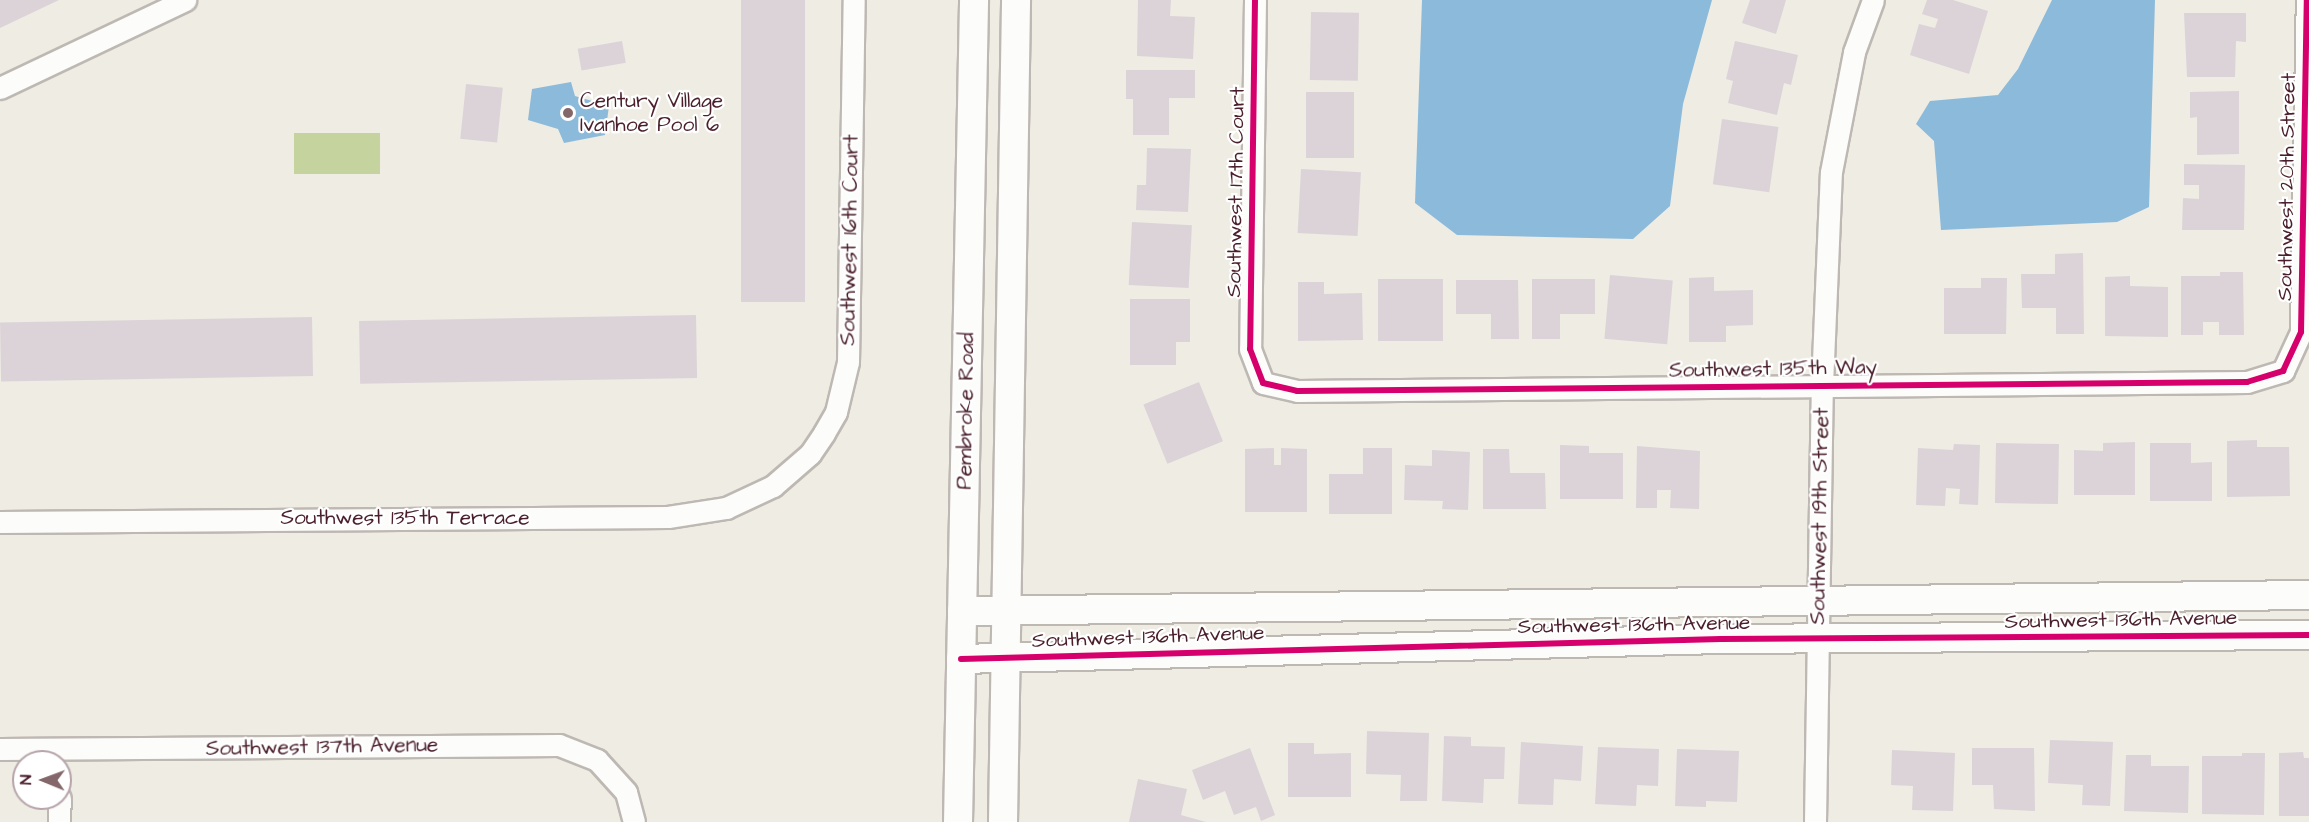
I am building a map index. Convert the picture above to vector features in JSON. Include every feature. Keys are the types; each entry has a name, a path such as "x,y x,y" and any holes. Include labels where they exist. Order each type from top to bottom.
{"street":[{"path":"0,88 184,0"},
{"name":"Southwest 16th Court","path":"797,466 810,454 836,412 848,362 854,0"},
{"name":"Pembroke Road","path":"958,822 974,0"},
{"name":"Pembroke Road","path":"1003,822 1016,0"},
{"name":"Southwest 17th Court","path":"1255,0 1250,349 1263,383"},
{"name":"Southwest 19th Street","path":"1815,822 1822,385 1831,172 1854,52 1873,0"},
{"name":"Southwest 20th Street","path":"2283,370 2301,332 2307,0"},
{"name":"Southwest 135th Way","path":"1263,383 1297,391 2247,382 2283,370"},
{"name":"Southwest 135th Terrace","path":"0,522 668,517 717,510 751,499 797,466"},
{"name":"Southwest 136th Avenue","path":"962,611 1818,598 2309,595"},
{"name":"Southwest 136th Avenue","path":"961,659 1818,639 2309,635"},
{"name":"Southwest 137th Avenue","path":"72,756 559,745 597,760 626,792 634,822"}],"green space":[{"path":"294,133 380,133 380,174 294,174"}],"water":[{"path":"1422,0 1712,0 1683,104 1670,206 1633,239 1457,235 1415,203"},
{"path":"2052,0 2155,0 2149,207 2117,222 1941,230 1934,141 1916,124 1930,101 1998,95 2018,69"},
{"name":"Century Village Ivanhoe Pool 6","path":"571,82 575,96 609,106 605,135 564,143 558,129 528,120 532,89"}],"building":[{"path":"0,0 59,0 0,28"},
{"path":"741,0 805,0 805,302 741,302"},
{"path":"1138,0 1171,0 1170,16 1195,17 1193,59 1137,56"},
{"path":"1750,0 1786,0 1776,34 1742,23"},
{"path":"1927,0 1953,0 1988,11 1969,74 1910,55 1919,24 1935,28 1938,19 1922,14"},
{"path":"1311,12 1359,13 1358,81 1310,80"},
{"path":"2184,13 2246,13 2246,42 2236,41 2235,77 2187,77"},
{"path":"622,41 626,63 582,70 578,49"},
{"path":"1735,41 1798,55 1791,85 1784,83 1777,115 1728,103 1733,81 1726,79"},
{"path":"1126,70 1195,70 1195,98 1169,98 1169,135 1133,135 1133,99 1126,99"},
{"path":"466,84 503,88 497,143 460,139"},
{"path":"2239,91 2239,154 2197,155 2197,117 2190,118 2190,92"},
{"path":"1306,92 1354,92 1354,158 1306,158"},
{"path":"1722,119 1778,127 1769,192 1713,184"},
{"path":"1147,148 1191,149 1188,212 1136,210 1137,185 1146,185"},
{"path":"2184,164 2245,165 2244,230 2182,230 2183,198 2199,199 2199,185 2184,185"},
{"path":"1301,169 1361,172 1358,236 1298,233"},
{"path":"1132,222 1192,225 1189,288 1129,285"},
{"path":"2083,253 2084,334 2056,334 2056,308 2022,308 2021,274 2055,274 2055,254"},
{"path":"2220,272 2243,272 2244,335 2219,335 2219,322 2203,322 2203,335 2181,335 2181,276 2220,276"},
{"path":"1610,275 1673,280 1667,344 1604,339"},
{"path":"2130,276 2130,286 2168,287 2168,337 2105,336 2105,277"},
{"path":"1714,277 1714,291 1753,290 1753,325 1726,326 1726,342 1689,342 1689,278"},
{"path":"1981,278 2007,278 2006,334 1944,334 1944,288 1981,288"},
{"path":"1378,279 1443,279 1443,341 1378,341"},
{"path":"1532,279 1595,279 1595,314 1560,314 1560,339 1532,339"},
{"path":"1456,280 1518,280 1519,339 1491,339 1491,314 1456,314"},
{"path":"1298,282 1324,282 1324,294 1362,293 1363,340 1298,341"},
{"path":"1130,299 1190,299 1190,342 1176,342 1176,365 1130,365"},
{"path":"696,315 697,378 360,384 359,321"},
{"path":"312,317 313,376 1,381 0,322"},
{"path":"1199,382 1223,441 1167,464 1143,404"},
{"path":"2257,440 2257,447 2289,447 2290,496 2227,497 2227,441"},
{"path":"2135,442 2135,495 2074,495 2074,450 2103,451 2103,443"},
{"path":"1996,443 2059,444 2058,504 1995,503"},
{"path":"2150,443 2191,443 2191,463 2212,462 2212,501 2150,501"},
{"path":"1954,444 1980,445 1978,505 1959,504 1960,489 1946,488 1945,506 1916,505 1918,448 1953,450"},
{"path":"1560,445 1589,446 1589,453 1623,453 1623,499 1560,499"},
{"path":"1637,446 1700,451 1699,509 1670,508 1671,490 1657,490 1657,508 1636,508"},
{"path":"1274,448 1274,465 1281,465 1281,448 1307,449 1307,512 1245,512 1245,449"},
{"path":"1363,448 1392,448 1392,514 1329,514 1329,474 1363,474"},
{"path":"1483,449 1509,449 1510,473 1545,473 1546,509 1483,509"},
{"path":"1432,450 1470,452 1468,510 1442,509 1443,501 1404,500 1405,465 1432,466"},
{"path":"1367,731 1429,733 1427,801 1400,801 1401,775 1366,774"},
{"path":"1444,736 1471,737 1471,746 1505,747 1504,779 1484,779 1483,803 1442,801"},
{"path":"2050,740 2113,742 2110,806 2082,805 2083,785 2048,783"},
{"path":"1521,742 1583,746 1581,781 1554,779 1553,805 1518,804"},
{"path":"1288,743 1314,743 1314,754 1351,753 1351,797 1288,797"},
{"path":"1598,747 1659,749 1658,786 1637,785 1636,806 1595,804"},
{"path":"1250,748 1275,815 1261,821 1256,807 1234,815 1225,791 1203,800 1192,770"},
{"path":"1972,748 2034,748 2035,811 1994,809 1993,785 1972,785"},
{"path":"1677,749 1739,751 1737,802 1706,801 1706,807 1675,806"},
{"path":"1892,750 1955,753 1953,811 1912,810 1913,786 1891,785"},
{"path":"2303,752 2304,758 2309,758 2309,816 2279,816 2279,753"},
{"path":"2242,753 2265,753 2264,815 2202,814 2202,756 2242,756"},
{"path":"2126,755 2151,755 2151,766 2189,766 2188,813 2124,811"},
{"path":"1138,779 1187,789 1181,815 1206,822 1129,822"}],"cycle path":[{"path":"1255,0 1250,349 1263,383 1297,391 2247,382 2283,371 2301,332 2307,0"},
{"path":"961,659 1721,639 2309,635"}],"place":[{"name":"Century Village Ivanhoe Pool 6","path":"568,113"}]}
